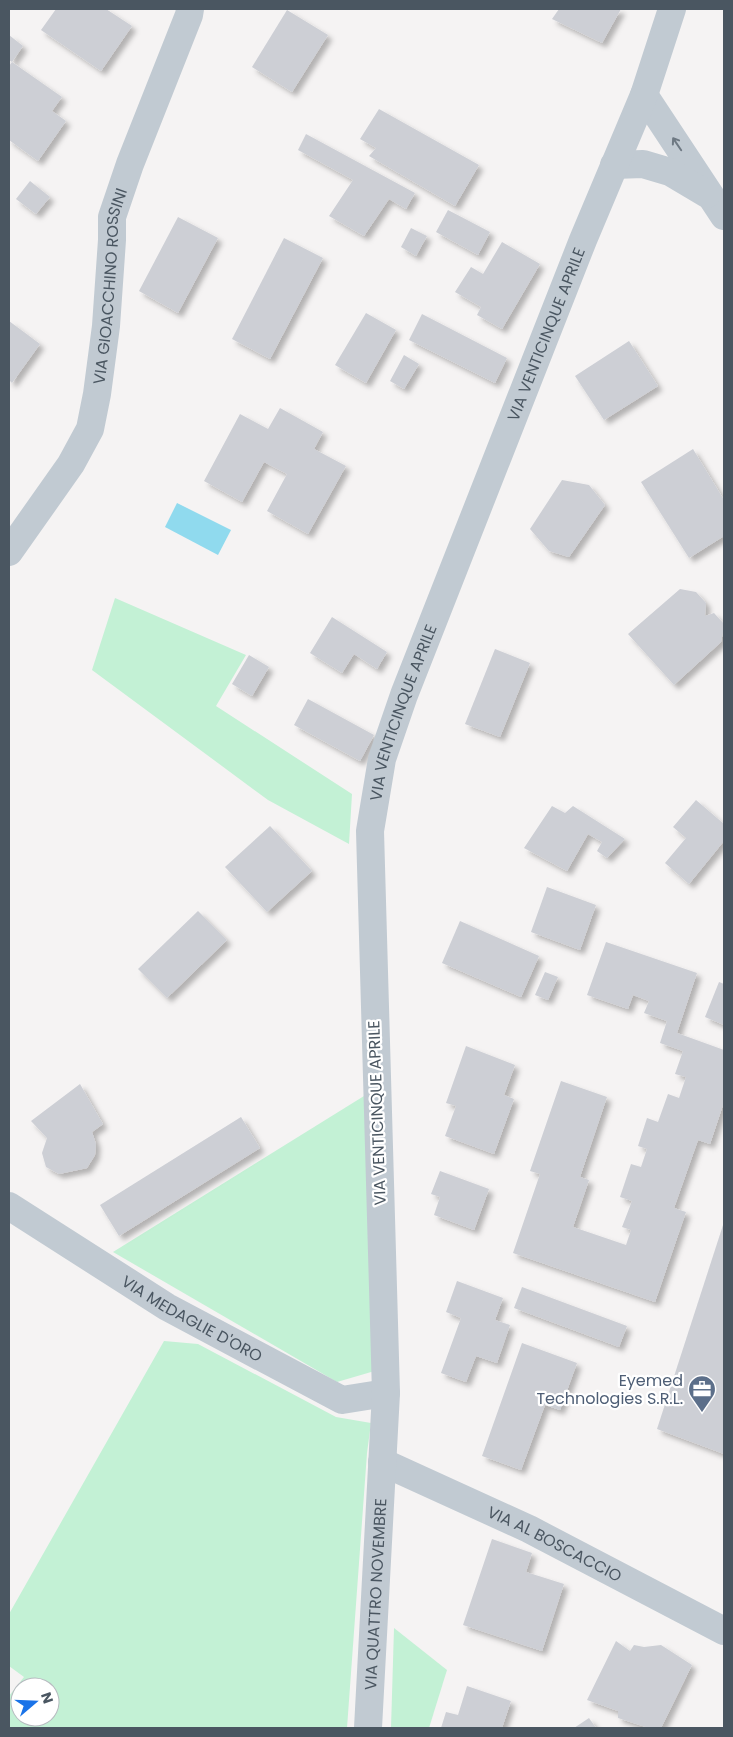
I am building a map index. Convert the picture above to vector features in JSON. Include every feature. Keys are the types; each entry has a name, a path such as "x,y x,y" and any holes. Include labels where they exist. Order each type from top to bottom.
{"street":[{"name":"VIA GIOACCHINO ROSSINI","path":"12,540 71,464 90,429 97,394 106,326 112,217 130,164 189,16 190,9"},
{"name":"VIA VENTICINQUE APRILE","path":"382,1462 386,1393 370,831 382,759 430,630 582,240 644,95 672,9"},
{"path":"644,95 719,207"},
{"path":"614,165 643,164 670,172 719,207"},
{"name":"VIA MEDAGLIE D'ORO","path":"9,1206 166,1308 342,1400 386,1393"},
{"name":"VIA AL BOSCACCIO","path":"382,1462 529,1529 724,1631"},
{"name":"VIA QUATTRO NOVEMBRE","path":"368,1728 382,1462"}],"green space":[{"path":"115,598 246,655 216,706 352,794 349,844 268,800 92,670"},
{"path":"364,1096 378,1370 337,1382 113,1252"},
{"path":"164,1341 198,1344 336,1417 371,1423 367,1453 347,1728 9,1728 10,1695 10,1727 60,1727 60,1677 24,1677 9,1666 9,1614"},
{"path":"394,1628 447,1670 429,1728 391,1728"}],"water":[{"path":"177,503 231,530 218,555 165,527"}],"building":[{"path":"56,9 106,9 132,26 101,71 41,30"},
{"path":"559,9 621,9 602,43 552,19"},
{"path":"287,10 328,35 292,92 252,67"},
{"path":"9,35 23,46 12,62 9,60"},
{"path":"12,62 62,97 52,111 66,121 38,161 9,140 9,66"},
{"path":"379,109 479,165 455,206 369,156 376,148 360,139"},
{"path":"306,134 415,193 406,209 389,199 364,236 329,216 353,180 298,150"},
{"path":"30,181 50,197 36,214 16,199"},
{"path":"448,210 490,232 478,255 436,232"},
{"path":"178,217 218,238 178,313 139,291"},
{"path":"411,228 427,236 416,256 401,247"},
{"path":"284,238 323,258 270,359 232,339"},
{"path":"502,242 540,264 502,329 477,315 481,307 455,292 471,267 483,274"},
{"path":"366,313 396,330 366,383 335,365"},
{"path":"422,314 507,358 495,383 409,340"},
{"path":"9,321 40,344 12,383 9,380"},
{"path":"629,341 658,386 604,420 575,376"},
{"path":"404,355 419,364 404,389 390,381"},
{"path":"280,408 323,432 314,449 346,466 308,534 267,511 287,474 264,462 242,502 204,481 240,414 268,429"},
{"path":"693,449 724,500 724,536 689,558 641,482"},
{"path":"562,480 589,485 605,505 569,557 549,551 530,529"},
{"path":"680,589 696,592 706,603 705,616 714,613 724,624 724,627 721,642 674,685 628,634"},
{"path":"332,617 387,652 377,669 354,654 342,673 310,653"},
{"path":"495,649 530,663 500,737 465,724"},
{"path":"249,655 269,667 252,696 232,684"},
{"path":"308,699 374,735 360,761 294,725"},
{"path":"696,800 724,824 724,841 689,884 665,863 686,838 673,827"},
{"path":"552,806 565,813 573,806 625,839 607,858 597,851 602,842 588,834 567,871 524,848"},
{"path":"270,826 312,871 267,912 225,867"},
{"path":"547,887 596,905 580,950 531,932"},
{"path":"198,911 227,940 167,998 138,969"},
{"path":"460,921 539,956 521,997 442,963"},
{"path":"606,942 697,973 677,1033 724,1050 724,1102 710,1144 698,1140 674,1208 686,1212 655,1302 513,1253 540,1174 530,1171 561,1081 607,1097 580,1177 589,1180 573,1227 626,1245 631,1230 622,1227 632,1201 620,1197 631,1164 641,1167 647,1149 638,1146 647,1118 658,1122 668,1094 679,1098 686,1077 675,1074 683,1051 660,1043 667,1021 644,1013 649,1001 633,995 628,1009 587,995"},
{"path":"545,972 558,977 548,1000 535,995"},
{"path":"719,982 724,984 724,1025 705,1017"},
{"path":"466,1046 515,1065 504,1095 514,1099 494,1154 445,1136 456,1106 446,1103"},
{"path":"80,1084 103,1124 92,1132 96,1144 95,1155 87,1168 59,1174 46,1167 42,1153 47,1138 31,1121"},
{"path":"241,1117 260,1148 119,1236 100,1205"},
{"path":"440,1171 489,1189 474,1230 434,1215 440,1197 431,1194"},
{"path":"724,1222 724,1454 657,1429"},
{"path":"457,1281 503,1298 495,1320 510,1325 497,1363 476,1356 466,1382 441,1373 461,1318 446,1312"},
{"path":"522,1287 627,1326 619,1347 514,1308"},
{"path":"522,1343 577,1363 560,1410 545,1405 521,1470 482,1456"},
{"path":"492,1539 532,1553 526,1572 564,1584 542,1651 463,1625"},
{"path":"616,1641 630,1651 634,1645 644,1647 661,1645 692,1665 661,1728 649,1728 618,1718 618,1711 587,1700"},
{"path":"467,1686 511,1701 502,1728 441,1728 446,1712 458,1715"},
{"path":"589,1718 596,1728 574,1728"}],"place":[{"name":"Eyemed Technologies S.R.L.","path":"702,1413"}]}
